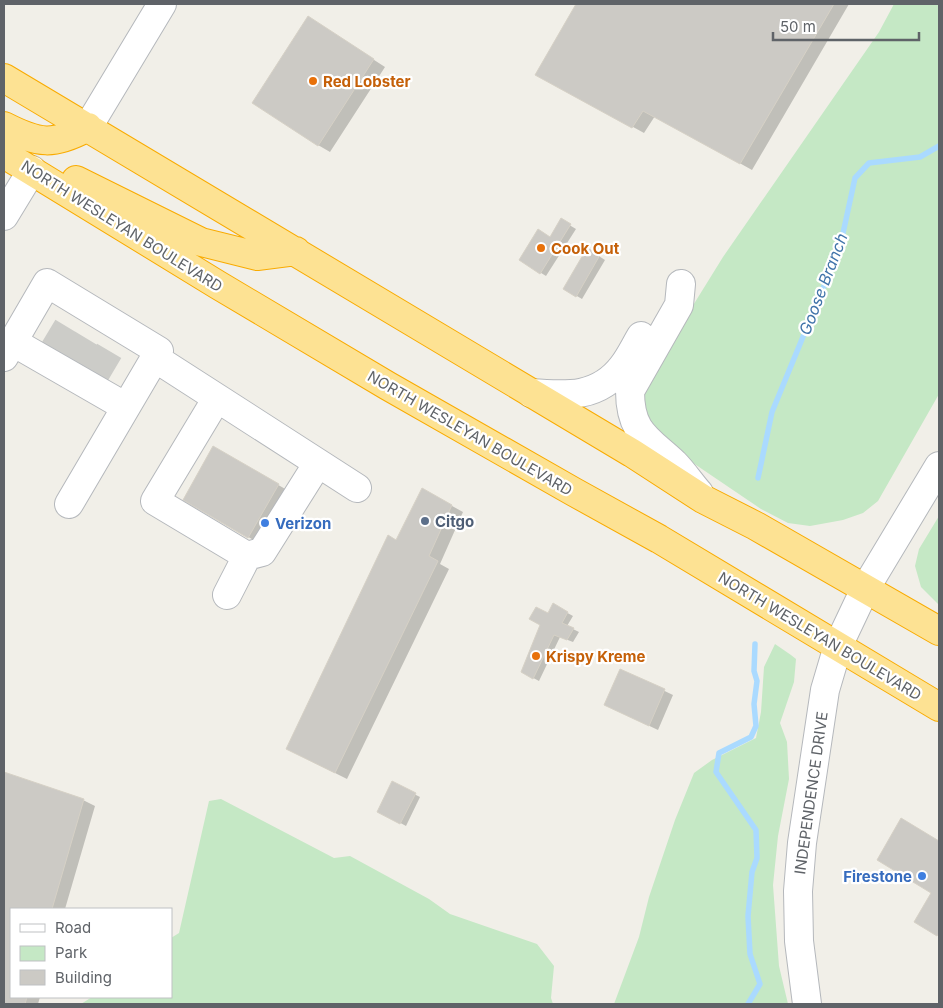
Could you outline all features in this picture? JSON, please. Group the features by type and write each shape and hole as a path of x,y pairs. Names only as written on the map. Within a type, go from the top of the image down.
{"highway":[{"path":"4,78 296,251 632,453 703,498 756,526 939,631"},
{"path":"4,126 21,135 37,140 56,140 88,127"},
{"name":"NORTH WESLEYAN BOULEVARD","path":"4,154 226,290 414,401 659,539 939,708"},
{"path":"32,170 49,170 71,177 201,242 257,256 296,251"}],"street":[{"path":"88,127 162,4"},
{"path":"4,216 32,170"},
{"path":"69,504 159,351 98,322 48,283 8,349 71,368 126,407"},
{"path":"531,393 562,396 584,392 605,385 623,366 663,298 680,284 679,305 630,391 630,407 636,426 647,440 676,465 703,498"},
{"path":"155,358 216,398 314,469 357,488"},
{"path":"165,508 216,398"},
{"name":"INDEPENDENCE DRIVE","path":"807,1004 799,941 798,890 802,843 825,690 838,646 865,588 939,466"},
{"path":"165,508 190,512 247,545 256,541 291,483 314,469"},
{"path":"165,508 247,556 262,552 314,469"},
{"path":"226,596 247,556"}],"green space":[{"path":"894,4 939,4 939,394 878,501 863,513 843,520 810,526 788,523 761,509 668,446 642,412 644,378 723,257 879,32"},
{"path":"939,516 939,605 921,587 915,566 919,549"},
{"path":"775,644 796,659 794,682 780,723 787,742 789,779 778,836 773,885 779,966 788,1004 614,1004 639,937 649,897 675,820 694,773 712,760 756,738 761,712 764,667"},
{"path":"221,799 334,858 350,856 429,899 450,914 537,944 554,966 551,998 553,1004 81,1004 90,998 172,998 172,937 179,933 209,801"}],"building":[{"path":"576,4 834,4 740,164 643,111 632,128 535,75"},
{"name":"Red Lobster","path":"308,16 374,59 318,146 252,103"},
{"name":"Cook Out","path":"561,218 571,224 540,274 519,260 538,229 550,237"},
{"path":"587,248 600,255 576,297 563,289"},
{"path":"213,446 279,484 248,538 183,500"},
{"path":"422,488 452,505 429,556 438,561 335,773 286,749 388,535 396,540"},
{"name":"Krispy Kreme","path":"553,603 568,612 562,623 574,628 567,640 554,635 533,679 521,672 540,625 529,619 536,607 548,613"},
{"path":"620,669 665,689 649,726 604,705"},
{"path":"4,772 84,799 52,908 10,908 10,998 27,998 25,1004 4,1004"},
{"path":"392,781 416,793 400,824 377,812"},
{"name":"Firestone","path":"901,818 939,841 939,933 937,936 914,922 931,893 877,860"}],"waterway":[{"name":"Goose Branch","path":"758,478 772,412 840,247 855,178 869,163 920,157 939,146"},
{"name":"Goose Branch","path":"748,1004 760,984 750,954 748,916 752,872 757,858 756,830 716,772 719,753 751,737 756,726 754,704 757,681 754,671 755,644"}],"tunnel":[{"path":"53,351 74,316"},
{"path":"73,363 94,328"},
{"path":"95,375 115,341"}],"place":[{"name":"Red Lobster","path":"313,81"},
{"name":"Cook Out","path":"541,248"},
{"name":"Citgo","path":"425,521"},
{"name":"Verizon","path":"265,523"},
{"name":"Krispy Kreme","path":"536,656"},
{"name":"Firestone","path":"922,876"}]}
